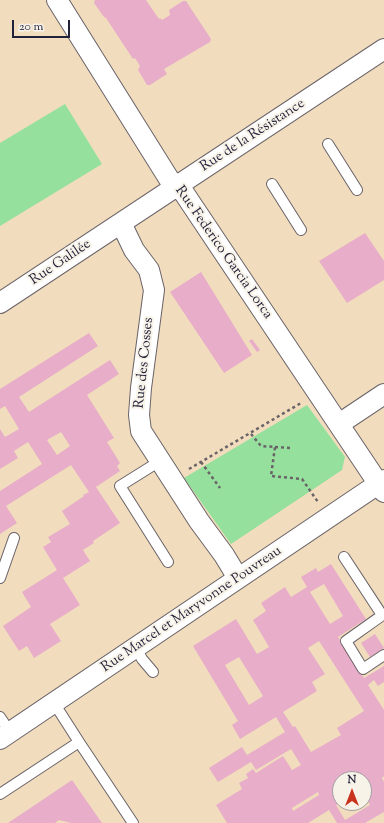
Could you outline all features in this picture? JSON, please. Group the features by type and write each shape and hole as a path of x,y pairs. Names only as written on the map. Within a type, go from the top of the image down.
{"street":[{"name":"Rue Federico Garcia Lorca","path":"57,0 169,179 184,193 339,424 382,485"},
{"name":"Rue de la Résistance","path":"121,223 382,57"},
{"name":"Rue Galilée","path":"0,303 121,223"},
{"name":"Rue des Cosses","path":"121,223 134,250 149,270 154,290 140,388 139,415 141,431 173,479 198,521 224,555 238,578"},
{"path":"339,424 384,394"},
{"name":"Rue Marcel et Maryvonne Pouvreau","path":"3,729 54,703 328,518 382,485"}],"lane":[{"path":"328,144 357,190"},
{"path":"272,184 301,230"},
{"path":"160,461 120,486 168,562"},
{"path":"0,578 14,538"},
{"path":"344,557 383,615 346,641 363,669 384,655"},
{"path":"136,648 152,672"},
{"path":"54,703 133,823"},
{"path":"0,794 79,742"}],"path":[{"path":"173,479 318,392"},
{"path":"250,434 261,446 291,448"},
{"path":"275,447 271,476 302,479 328,518"},
{"path":"201,462 220,488"}],"green space":[{"path":"65,104 102,164 0,226 0,143"},
{"path":"307,405 345,457 342,470 231,544 184,478"}],"building":[{"path":"95,0 146,0 159,19 160,18 162,20 170,15 169,10 183,1 186,1 211,39 210,42 164,69 167,74 150,85 147,85 138,70 140,66 135,58 133,59 106,18 94,3"},
{"path":"365,233 384,261 384,280 347,303 319,261"},
{"path":"201,272 252,355 224,373 170,292"},
{"path":"89,333 98,346 19,397 29,412 110,360 119,374 87,395 114,438 107,442 120,463 117,466 120,471 96,487 120,523 93,541 94,543 83,550 90,561 63,578 80,605 50,624 61,641 34,658 27,646 19,651 3,626 31,607 22,592 57,570 43,547 51,542 48,537 70,524 62,511 89,492 71,465 6,506 17,523 0,534 0,491 42,464 28,442 14,451 18,458 0,469 0,429 5,437 19,429 5,406 0,409 0,389","holes":["61,432 70,446 57,455 47,440"]},
{"path":"252,339 260,350 257,352 249,341"},
{"path":"331,564 366,619 338,637 364,678 384,666 384,682 378,686 374,680 368,685 384,710 384,776 382,778 384,782 384,812 365,823 337,823 329,810 308,823 227,823 216,805 242,789 239,783 248,778 246,774 253,769 256,773 283,756 292,770 301,765 291,749 256,770 251,762 218,782 209,768 242,747 247,755 285,732 276,717 240,739 232,725 238,721 193,646 236,619 257,654 269,647 253,620 266,611 261,603 285,587 291,597 307,587 301,577 316,568 318,572","holes":["324,584 343,616 330,624 310,592","319,641 364,711 337,728 341,735 311,752 295,726 293,727 283,712 317,691 312,682 325,674 308,648","239,657 263,696 249,705 225,665","318,792 319,795 293,811 292,808"]},
{"path":"375,634 384,648 370,657 361,643"},
{"path":"72,780 102,823 71,823 59,820 55,823 8,823"}]}
